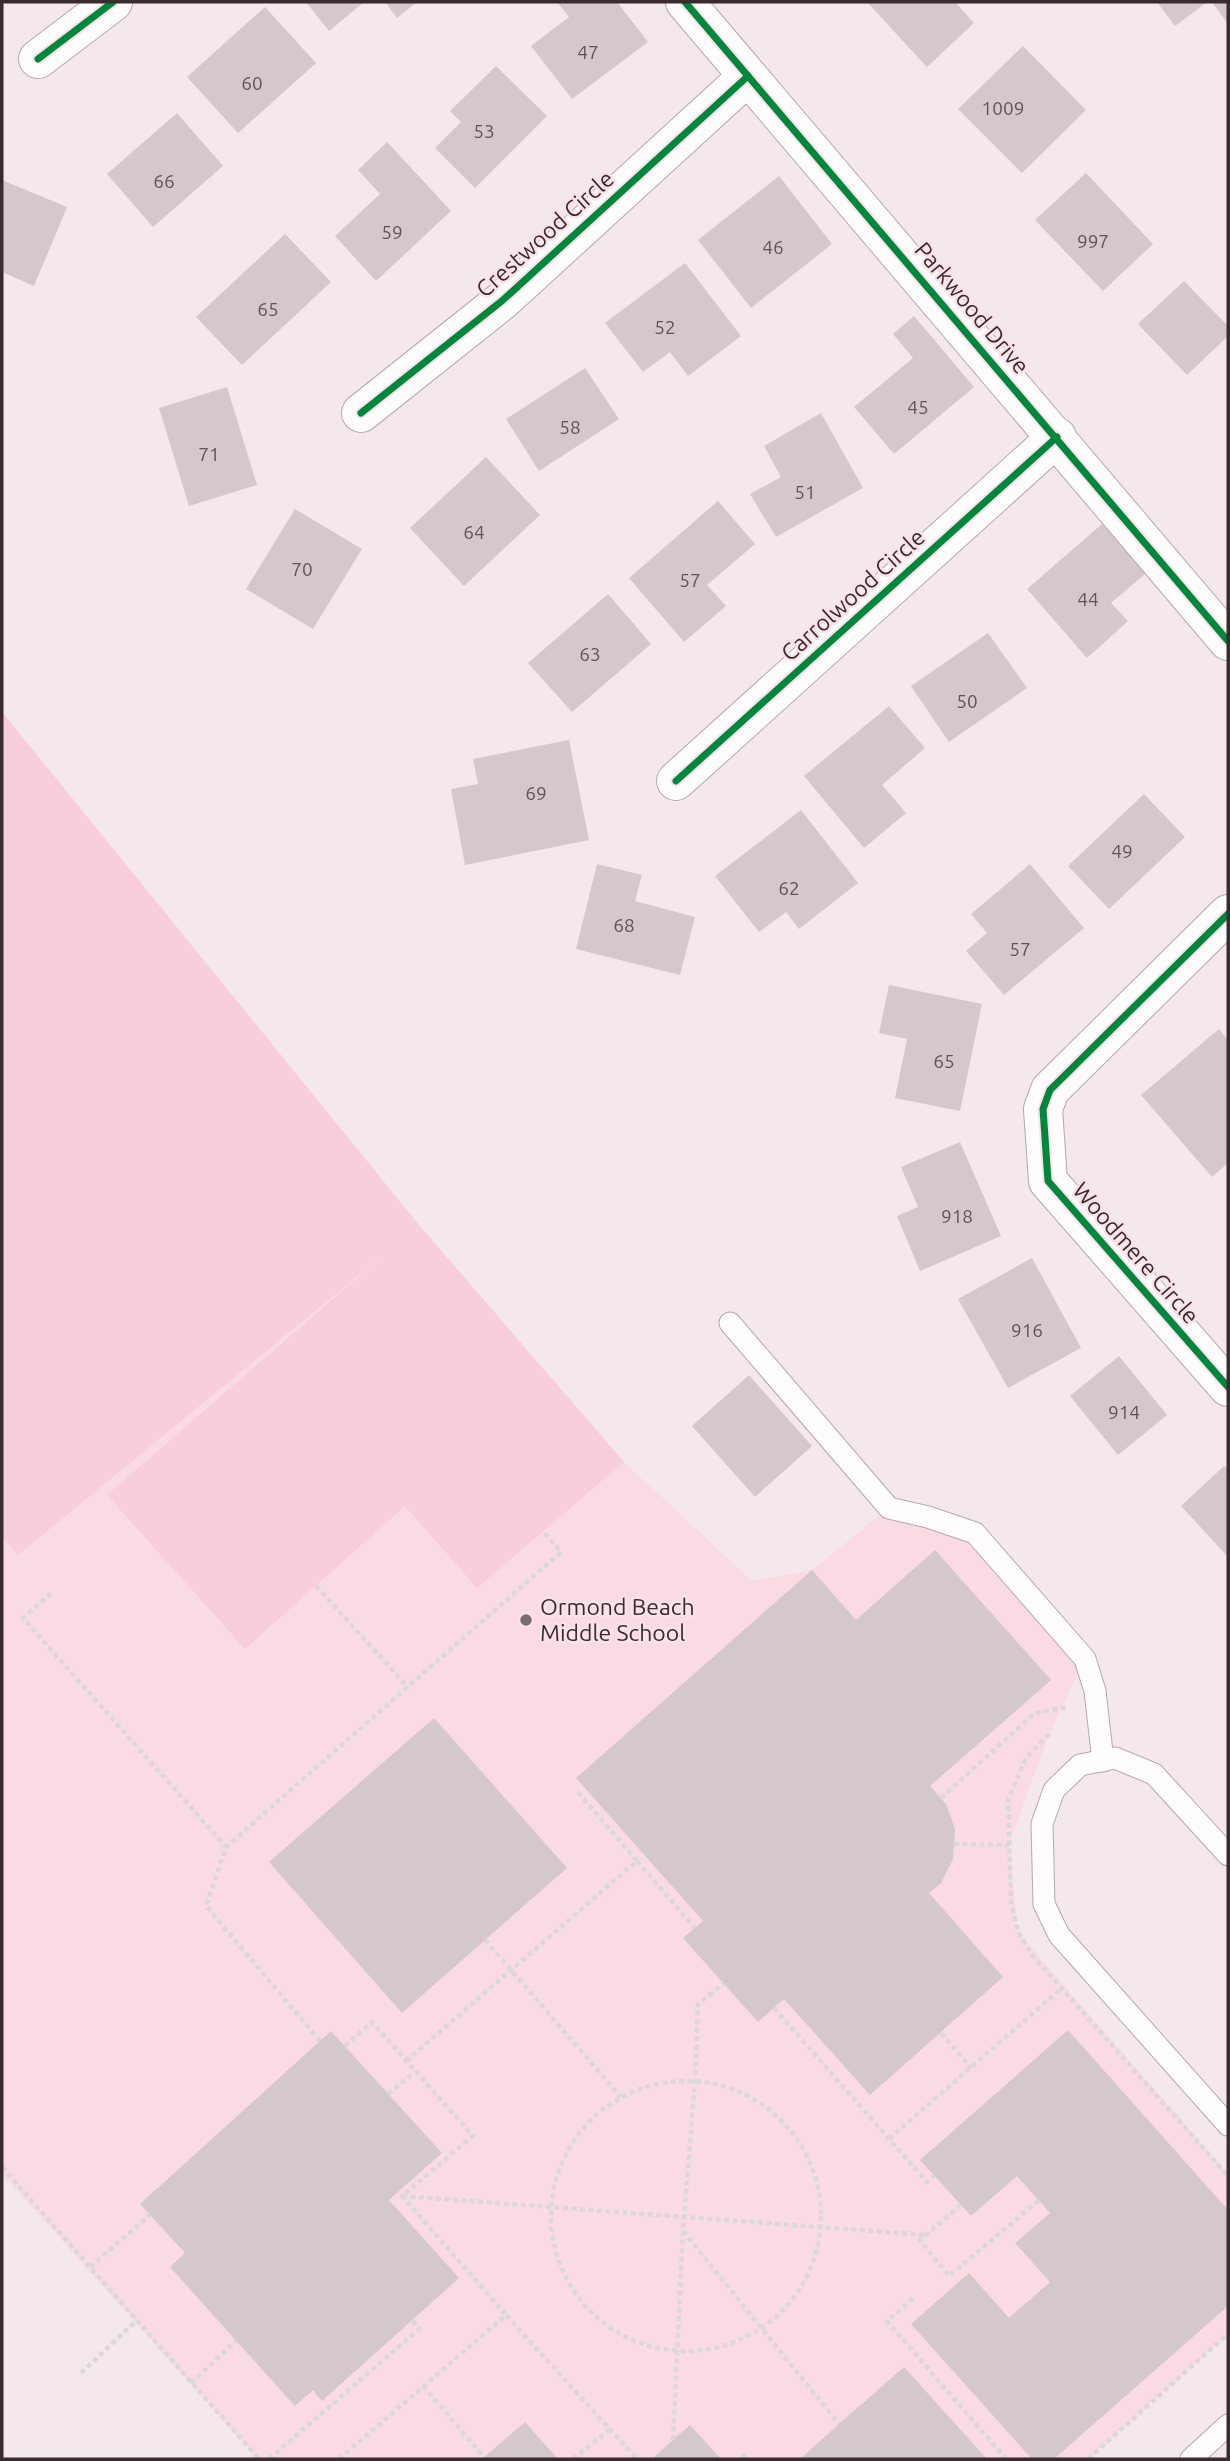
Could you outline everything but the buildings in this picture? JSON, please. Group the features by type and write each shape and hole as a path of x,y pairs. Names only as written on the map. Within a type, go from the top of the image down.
{"street":[{"path":"38,59 113,2"},
{"name":"Parkwood Drive","path":"685,2 1228,640"},
{"name":"Crestwood Circle","path":"361,413 503,300 748,76"},
{"name":"Carrolwood Circle","path":"676,781 1057,437"},
{"name":"Woodmere Circle","path":"1228,914 1050,1090 1043,1109 1048,1181 1228,1387"}],"lane":[{"path":"730,1323 888,1508 928,1517 975,1533 1085,1659 1095,1691 1103,1760"},
{"path":"1228,1855 1154,1774 1115,1758 1080,1765 1054,1790 1042,1824 1044,1904 1059,1935 1228,2125"},
{"path":"1191,2459 1228,2426"}],"path":[{"path":"320,2041 206,1906 226,1847 561,1552 544,1531"},
{"path":"316,1586 408,1687"},
{"path":"51,1593 23,1618 226,1847"},
{"path":"941,1798 1035,1713 1076,1705"},
{"path":"576,1790 695,1928"},
{"path":"954,1844 1009,1844"},
{"path":"406,2061 638,1861"},
{"path":"485,1940 621,2097"},
{"path":"673,2440 683,2216 695,2081 698,2004 724,1983"},
{"path":"889,2139 1062,1989"},
{"path":"774,2008 927,2182 934,2175"},
{"path":"345,2046 372,2022 473,2136 402,2196"},
{"path":"941,2033 971,2068"},
{"path":"388,2094 416,2071"},
{"path":"704,2081 744,2093 780,2117 806,2150 820,2190 822,2232 810,2273 786,2309 748,2337 703,2351 656,2348 613,2331 578,2300 556,2258 550,2212 559,2166 584,2126 621,2097 661,2082 704,2081"},
{"path":"2,2167 259,2459"},
{"path":"402,2196 926,2235"},
{"path":"402,2196 638,2459"},
{"path":"961,2205 920,2240 949,2276 1039,2200"},
{"path":"90,2267 150,2215"},
{"path":"683,2230 839,2424"},
{"path":"913,2298 887,2321 1006,2459"},
{"path":"338,2459 506,2315"},
{"path":"81,2373 137,2320"},
{"path":"269,2459 418,2329 412,2320"},
{"path":"1088,2459 1228,2334"},
{"path":"191,2383 236,2341"},
{"path":"423,2386 484,2457"},
{"path":"573,2459 610,2428"},
{"path":"742,2454 747,2459"}],"shaded area":[{"name":"Ormond Beach Middle School","path":"2,712 419,1225 624,1462 752,1581 812,1570 889,1508 975,1533 1085,1659 1049,1734 1009,1844 1018,1932 1228,2174 1228,2334 1088,2459 258,2459 2,2174"},
{"path":"2,712 419,1225 624,1462 477,1588 405,1506 245,1649 107,1495 387,1252 18,1555 2,1537"}],"cycle path":[{"path":"38,59 113,2"},
{"path":"685,2 1228,641"},
{"path":"361,413 503,300 748,76"},
{"path":"676,781 1057,437"},
{"path":"1228,914 1050,1090 1043,1109 1048,1181 1228,1387"}],"place":[{"name":"Ormond Beach Middle School","path":"526,1620"}]}
